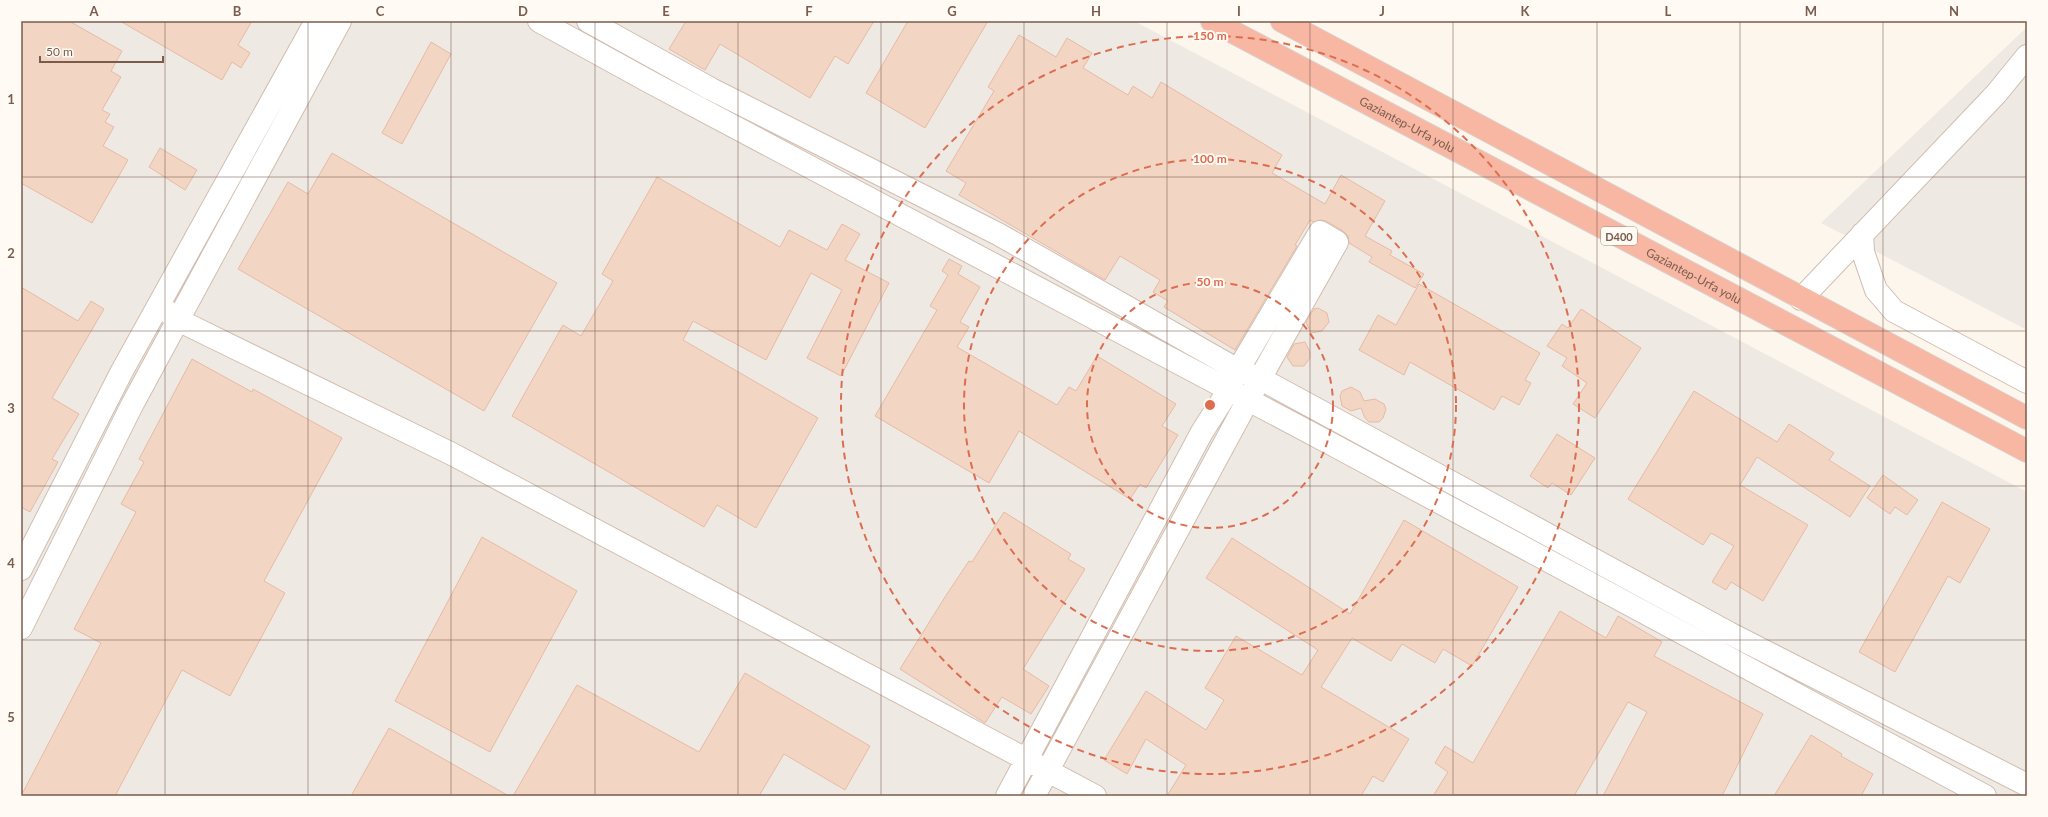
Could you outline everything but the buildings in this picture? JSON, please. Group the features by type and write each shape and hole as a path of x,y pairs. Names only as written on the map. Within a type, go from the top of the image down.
{"highway":[{"name":"Gaziantep-Urfa yolu","path":"1212,21 2027,451"},
{"name":"D400","path":"1282,21 1801,299 2027,418"}],"street":[{"path":"21,569 122,371 316,21"},
{"path":"21,628 132,405 340,21"},
{"path":"539,21 657,86 1985,796"},
{"path":"588,21 711,88 998,234 1238,370 1261,379 1729,633 2027,785"},
{"path":"1801,299 1996,94 2027,56"},
{"path":"1006,796 1202,432 1238,396 1261,379 1337,242 1320,232 1238,370 1238,396 1034,796"},
{"path":"1862,234 1863,252 1876,290 1894,311 2027,382"},
{"path":"159,305 178,320 452,454 1095,796"}],"shaded area":[{"path":"21,21 1134,21 2027,492 2027,796 21,796"},
{"path":"2027,27 2027,330 1821,223"}]}
